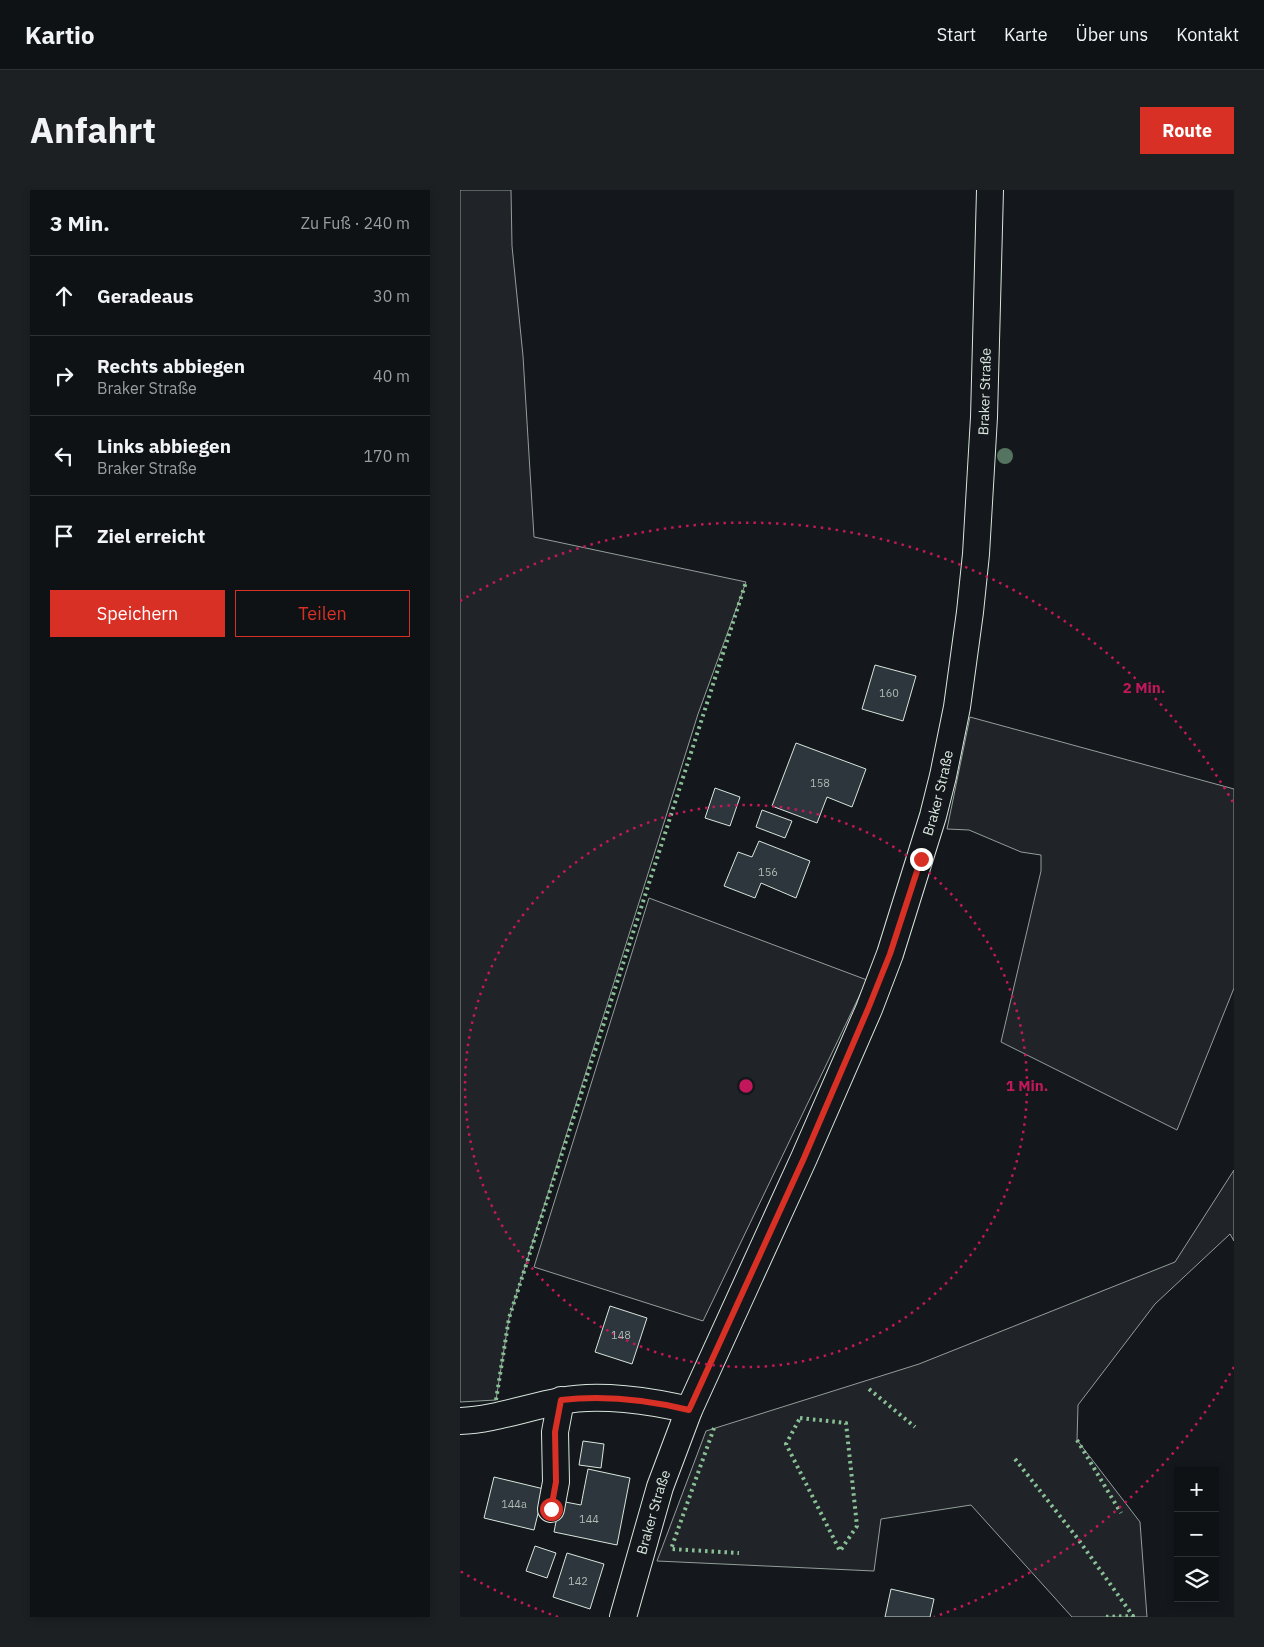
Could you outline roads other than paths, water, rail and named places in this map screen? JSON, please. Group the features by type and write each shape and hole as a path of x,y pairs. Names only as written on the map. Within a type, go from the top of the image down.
{"street":[{"name":"Braker Straße","path":"623,1617 660,1487 689,1410 804,1158 890,954 921,859 944,776 957,708 976,554 984,417 990,190"},
{"path":"460,1421 478,1421 561,1400 585,1397 660,1403 689,1410"},
{"path":"551,1509 556,1482 555,1432 561,1400"}]}
